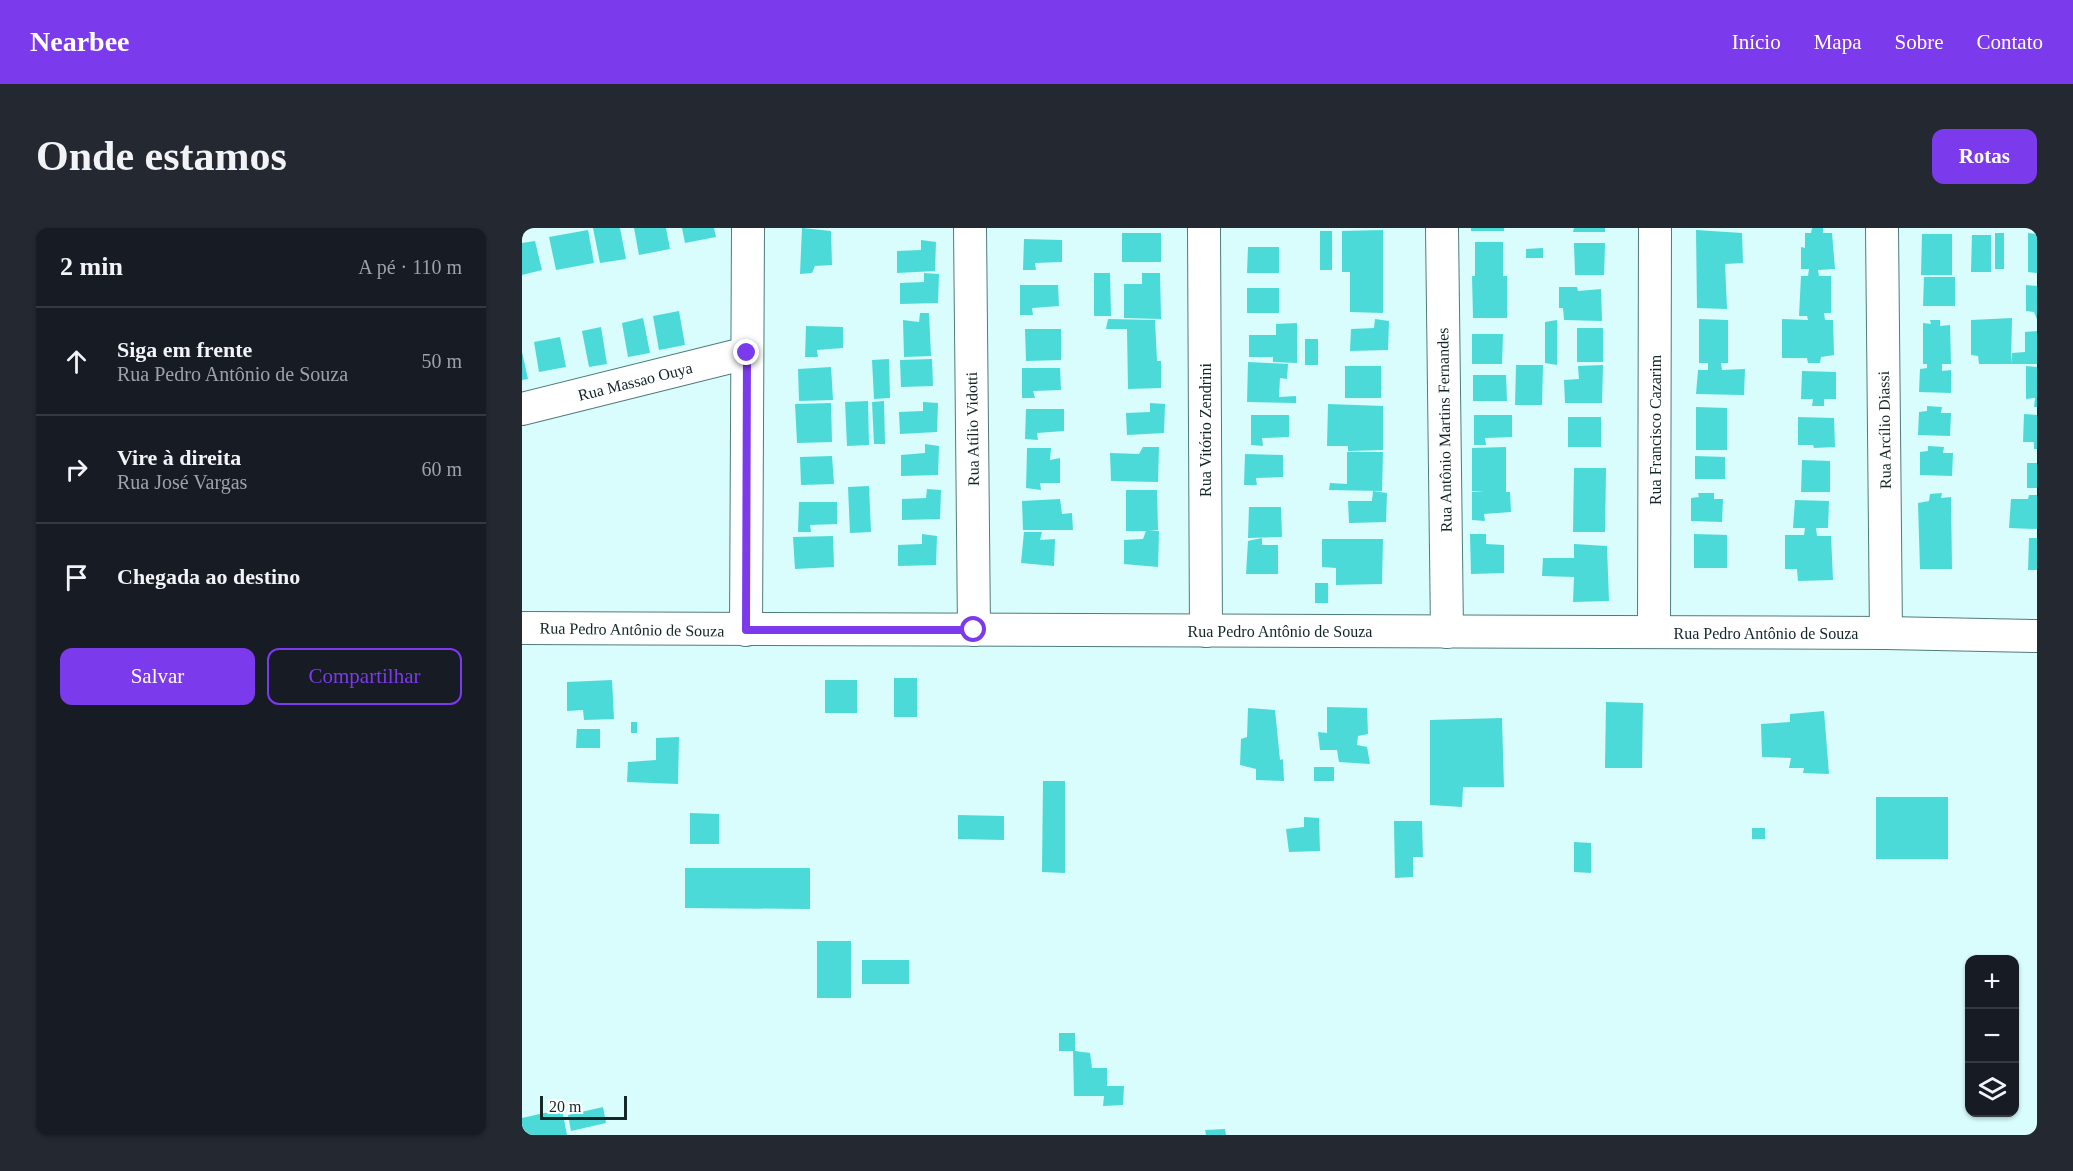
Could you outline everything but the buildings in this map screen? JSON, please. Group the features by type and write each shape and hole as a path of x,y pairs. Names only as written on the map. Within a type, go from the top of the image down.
{"street":[{"path":"746,630 748,228"},
{"name":"Rua Atílio Vidotti","path":"970,228 974,630"},
{"name":"Rua Vitório Zendrini","path":"1204,228 1206,631"},
{"name":"Rua Antônio Martins Fernandes","path":"1442,228 1447,632"},
{"name":"Rua Francisco Cazarim","path":"1654,632 1655,228"},
{"name":"Rua Arcílio Diassi","path":"1882,228 1886,633"},
{"name":"Rua Massao Ouya","path":"522,409 747,353"},
{"name":"Rua Pedro Antônio de Souza","path":"522,628 1886,633 2037,636"}],"route":[{"path":"747,353 746,630 974,630"}]}
